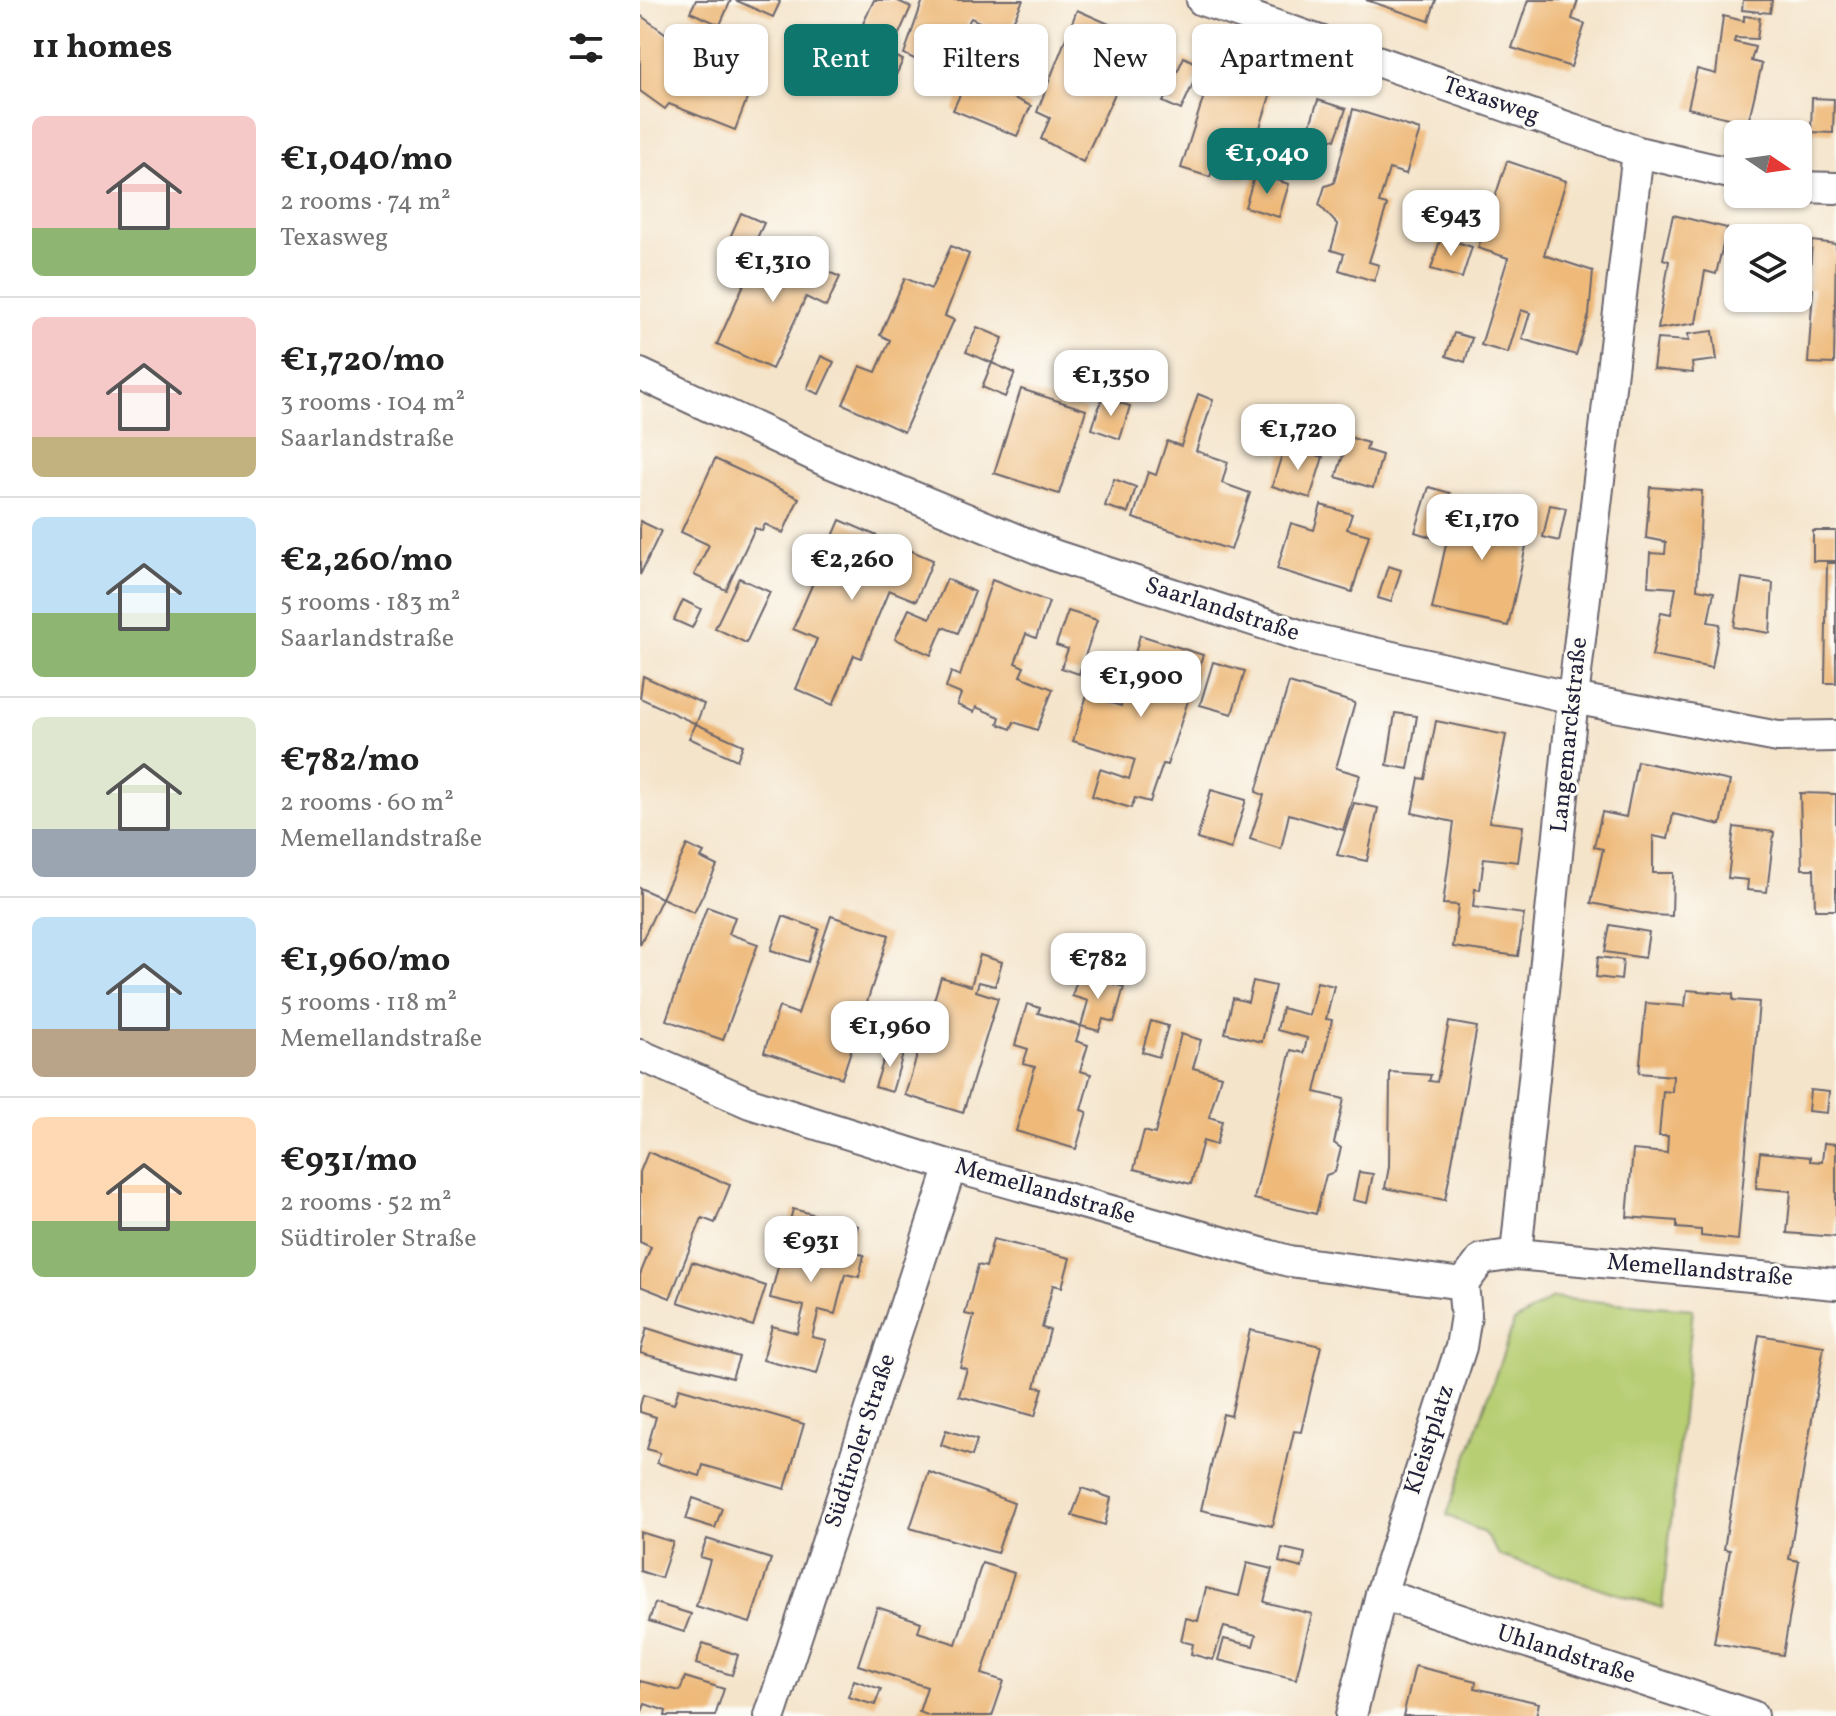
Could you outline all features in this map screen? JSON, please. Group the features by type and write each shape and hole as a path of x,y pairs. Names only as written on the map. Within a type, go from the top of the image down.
{"street":[{"name":"Texasweg","path":"1202,0 1638,152 1724,172"},
{"name":"Langemarckstraße","path":"1516,1254 1573,698 1638,152"},
{"path":"1812,187 1836,188"},
{"name":"Saarlandstraße","path":"640,374 824,460 1056,556 1308,638 1573,698 1778,737 1836,736"},
{"name":"Memellandstraße","path":"640,1055 750,1103 951,1166 1289,1261 1463,1284"},
{"name":"Südtiroler Straße","path":"770,1716 951,1166"},
{"path":"1463,1284 1482,1259 1516,1254"},
{"name":"Memellandstraße","path":"1516,1254 1836,1284"},
{"name":"Kleistplatz","path":"1351,1716 1381,1594 1461,1347 1466,1315 1463,1284"},
{"name":"Uhlandstraße","path":"1381,1594 1752,1716"}],"green space":[{"path":"1552,1298 1693,1309 1662,1608 1500,1556 1484,1533 1447,1515 1514,1322"}],"building":[{"path":"696,0 731,0 720,24 690,12"},
{"path":"735,0 777,0 780,2 773,17"},
{"path":"874,0 896,0 911,7 898,36 898,24 863,24"},
{"path":"923,0 1023,0 1012,24 984,24 971,18 968,24 915,24"},
{"path":"1366,0 1436,0 1429,21"},
{"path":"1528,0 1578,0 1572,19 1585,24 1571,67 1512,48"},
{"path":"1743,0 1772,0 1770,13 1742,10"},
{"path":"1077,10 1109,24 1072,24"},
{"path":"640,15 664,32 664,96 748,96 735,130 669,104 665,109 640,91"},
{"path":"1723,16 1744,21 1744,16 1760,18 1757,39 1735,38 1734,42 1755,47 1751,61 1762,64 1749,120 1736,120 1688,108 1697,69 1716,74"},
{"path":"914,26 914,59 904,54"},
{"path":"1064,43 1064,96 1114,96 1083,162 1041,139 1050,118 1037,112 1043,96 1048,96 1048,84"},
{"path":"1184,57 1192,61 1192,86 1181,110 1163,102 1166,96 1176,96 1176,74"},
{"path":"959,96 1009,96 1031,106 1017,136 953,110"},
{"path":"1204,96 1270,96 1244,178 1213,168 1210,177 1181,168"},
{"path":"1812,98 1834,99 1833,133 1812,132"},
{"path":"1318,100 1346,109 1335,140 1308,131"},
{"path":"1353,109 1420,130 1406,174 1389,169 1379,203 1387,205 1369,262 1379,265 1374,281 1339,270 1344,254 1331,250 1338,225 1319,205 1325,186 1334,183"},
{"path":"1507,161 1566,181 1544,255 1593,271 1589,315 1576,355 1522,339 1530,313 1521,310 1508,353 1481,345 1508,258 1478,248"},
{"path":"1255,174 1289,184 1279,217 1245,207"},
{"path":"741,213 764,223 744,266 722,255"},
{"path":"1673,215 1724,227 1716,274 1705,271 1696,323 1658,329 1669,261 1663,259"},
{"path":"1441,237 1472,247 1462,278 1431,269"},
{"path":"1812,241 1836,244 1834,364 1808,363 1813,289"},
{"path":"763,242 840,277 826,307 806,297 772,369 717,344"},
{"path":"951,246 969,254 945,316 954,320 904,432 843,404 860,366 876,372 890,340 880,335 905,278 931,289"},
{"path":"977,327 1003,338 992,363 966,352"},
{"path":"1713,331 1717,360 1692,363 1693,373 1653,369 1657,339 1689,341 1688,334"},
{"path":"1454,333 1472,338 1465,362 1446,356"},
{"path":"821,356 834,362 819,394 807,389"},
{"path":"992,363 1015,373 1005,397 982,387"},
{"path":"1021,389 1086,410 1059,494 994,473"},
{"path":"1198,394 1213,400 1196,451 1228,462 1222,483 1250,493 1231,550 1133,518 1148,472 1156,475 1167,441 1181,446"},
{"path":"1102,398 1130,406 1120,439 1092,429"},
{"path":"1349,437 1368,443 1366,450 1382,455 1373,488 1336,477"},
{"path":"1285,445 1323,457 1310,498 1272,486"},
{"path":"715,459 799,498 783,533 765,524 762,531 755,528 726,590 694,575 709,545 681,532"},
{"path":"1114,479 1136,487 1128,513 1105,506"},
{"path":"1429,487 1450,493 1436,539 1415,532"},
{"path":"1650,487 1702,491 1697,589 1714,592 1708,622 1720,624 1712,668 1652,656 1661,612 1671,614 1676,588 1648,586 1650,553 1665,554 1666,542 1646,538"},
{"path":"1456,498 1533,515 1508,626 1432,609"},
{"path":"1321,505 1352,514 1347,529 1369,535 1352,592 1277,569 1291,523 1314,530"},
{"path":"1550,505 1566,508 1559,541 1543,537"},
{"path":"840,520 933,560 916,601 889,590 861,658 854,655 833,705 796,689 817,639 793,629"},
{"path":"640,521 661,531 640,575"},
{"path":"1813,531 1836,531 1836,561 1813,561"},
{"path":"1827,563 1836,563 1836,683 1825,683"},
{"path":"1388,566 1401,570 1391,602 1378,598"},
{"path":"739,578 770,592 746,643 715,628"},
{"path":"1742,578 1773,583 1770,633 1734,627"},
{"path":"947,579 975,592 958,633 943,627 931,655 895,639 909,609 930,618"},
{"path":"992,580 1049,602 1036,638 1026,634 1015,663 1024,667 1020,676 1053,689 1037,730 1014,722 1011,729 998,724 1000,717 976,707 974,712 957,705 961,694 946,688 951,672 960,676"},
{"path":"683,600 701,609 692,628 674,620"},
{"path":"1068,611 1097,620 1079,674 1061,668 1068,649 1056,645"},
{"path":"1140,635 1203,655 1167,765 1163,764 1150,802 1135,798 1131,808 1092,796 1100,769 1129,779 1135,760 1073,741 1087,695 1121,706"},
{"path":"1213,662 1245,671 1232,714 1200,705"},
{"path":"643,676 704,704 696,724 640,698"},
{"path":"1289,683 1355,703 1336,768 1360,775 1343,830 1289,814 1281,849 1250,839 1264,795 1256,792"},
{"path":"1395,713 1417,716 1408,769 1387,765"},
{"path":"1436,721 1506,735 1489,822 1523,826 1518,862 1484,858 1480,890 1475,889 1473,907 1524,914 1518,956 1453,947 1458,905 1443,904 1454,822 1412,813 1419,778 1425,779"},
{"path":"696,724 743,745 737,760 689,738"},
{"path":"1637,761 1730,781 1721,825 1673,814 1668,839 1653,836 1653,873 1673,873 1672,916 1591,903 1603,849 1594,847 1602,812 1626,817"},
{"path":"1211,790 1246,800 1231,849 1197,839"},
{"path":"1800,793 1836,794 1836,910 1815,910 1814,869 1802,869"},
{"path":"1354,803 1378,808 1367,861 1337,855"},
{"path":"1734,827 1774,832 1767,892 1747,890 1748,880 1728,878"},
{"path":"687,845 704,853 701,858 717,866 694,913 662,898"},
{"path":"640,888 662,898 640,945"},
{"path":"707,907 735,917 729,934 758,944 723,1040 666,1020"},
{"path":"783,916 819,929 808,962 771,950"},
{"path":"831,916 889,935 842,1078 764,1052 779,1007 798,1014"},
{"path":"1610,925 1649,932 1645,958 1605,952"},
{"path":"980,955 1002,962 995,986 979,982 976,991 998,998 963,1113 905,1095 941,977 971,986"},
{"path":"1598,957 1623,960 1621,980 1596,977"},
{"path":"1079,974 1124,987 1114,1022 1103,1019 1099,1031 1081,1026 1088,1001 1072,996"},
{"path":"1253,981 1275,986 1262,1042 1225,1033 1233,998 1248,1002"},
{"path":"1317,982 1334,986 1326,1019 1332,1020 1315,1092 1344,1099 1334,1143 1341,1148 1335,1172 1326,1175 1316,1214 1254,1199 1291,1050 1304,1053 1307,1038 1277,1030 1282,1008 1309,1015"},
{"path":"1687,990 1733,994 1733,1000 1759,1002 1738,1240 1701,1236 1701,1230 1677,1228 1677,1221 1627,1217 1633,1150 1667,1153 1668,1136 1659,1136 1663,1091 1672,1092 1673,1076 1639,1073 1646,1003 1685,1006"},
{"path":"1027,1004 1040,1008 1038,1013 1081,1026 1076,1041 1088,1045 1080,1071 1091,1074 1081,1110 1087,1112 1076,1149 1016,1131 1035,1067 1023,1064 1028,1049 1015,1045"},
{"path":"1151,1021 1168,1026 1159,1057 1142,1052"},
{"path":"1449,1022 1477,1027 1445,1200 1385,1188 1389,1167 1390,1072 1431,1075 1429,1081 1437,1082"},
{"path":"1181,1034 1201,1040 1193,1068 1221,1076 1209,1117 1222,1121 1216,1145 1203,1141 1191,1184 1134,1169 1144,1131 1155,1134"},
{"path":"888,1046 904,1051 892,1092 875,1087"},
{"path":"1810,1090 1829,1092 1827,1113 1808,1111"},
{"path":"1824,1143 1836,1144 1836,1237 1787,1233 1791,1191 1756,1188 1760,1152 1810,1157 1810,1161 1822,1162"},
{"path":"648,1152 730,1185 715,1223 702,1218 670,1298 640,1286 640,1275 651,1247 640,1242 640,1172"},
{"path":"1359,1172 1373,1174 1367,1203 1353,1200"},
{"path":"793,1209 858,1226 851,1252 864,1255 859,1277 845,1274 835,1314 819,1310 812,1337 826,1340 817,1374 763,1360 772,1326 797,1333 804,1306 770,1298"},
{"path":"993,1239 1070,1258 1062,1287 1053,1285 1042,1328 1050,1330 1035,1387 1043,1388 1035,1416 959,1396 967,1369 960,1367 974,1316 965,1314 978,1265 986,1267"},
{"path":"692,1262 766,1286 753,1326 678,1302"},
{"path":"647,1328 739,1357 732,1378 640,1353"},
{"path":"1250,1330 1321,1346 1301,1432 1294,1431 1272,1526 1201,1510 1223,1414 1231,1416"},
{"path":"1759,1335 1824,1346 1789,1559 1799,1561 1783,1655 1714,1643 1730,1550 1724,1549"},
{"path":"679,1388 804,1424 785,1489 703,1465 700,1476 657,1463 660,1453 647,1449 656,1417 640,1412 643,1395 674,1404"},
{"path":"946,1430 977,1440 972,1456 941,1445"},
{"path":"929,1472 1014,1503 997,1553 910,1528"},
{"path":"1082,1488 1111,1498 1105,1525 1072,1515"},
{"path":"693,1498 722,1508 715,1528 686,1519"},
{"path":"640,1532 673,1542 661,1578 640,1571"},
{"path":"707,1539 771,1559 750,1623 696,1606 710,1560 700,1557"},
{"path":"1282,1548 1305,1553 1302,1568 1279,1562"},
{"path":"982,1563 1014,1573 982,1674 1004,1681 992,1716 930,1716 919,1712 927,1687 858,1665 877,1607 921,1622 918,1632 956,1644"},
{"path":"1247,1563 1272,1569 1264,1602 1312,1614 1296,1679 1218,1660 1224,1639 1253,1646 1256,1635 1224,1627 1213,1660 1191,1654 1193,1644 1181,1641 1186,1618 1198,1621 1206,1588 1239,1596"},
{"path":"655,1603 691,1614 684,1632 649,1621"},
{"path":"703,1643 738,1655 732,1675 696,1664"},
{"path":"1415,1666 1476,1681 1475,1688 1539,1703 1536,1716 1403,1716"},
{"path":"685,1677 724,1689 715,1716 665,1716 666,1711 645,1704 640,1716 640,1681 680,1691"},
{"path":"854,1680 881,1689 875,1705 848,1697"}]}
